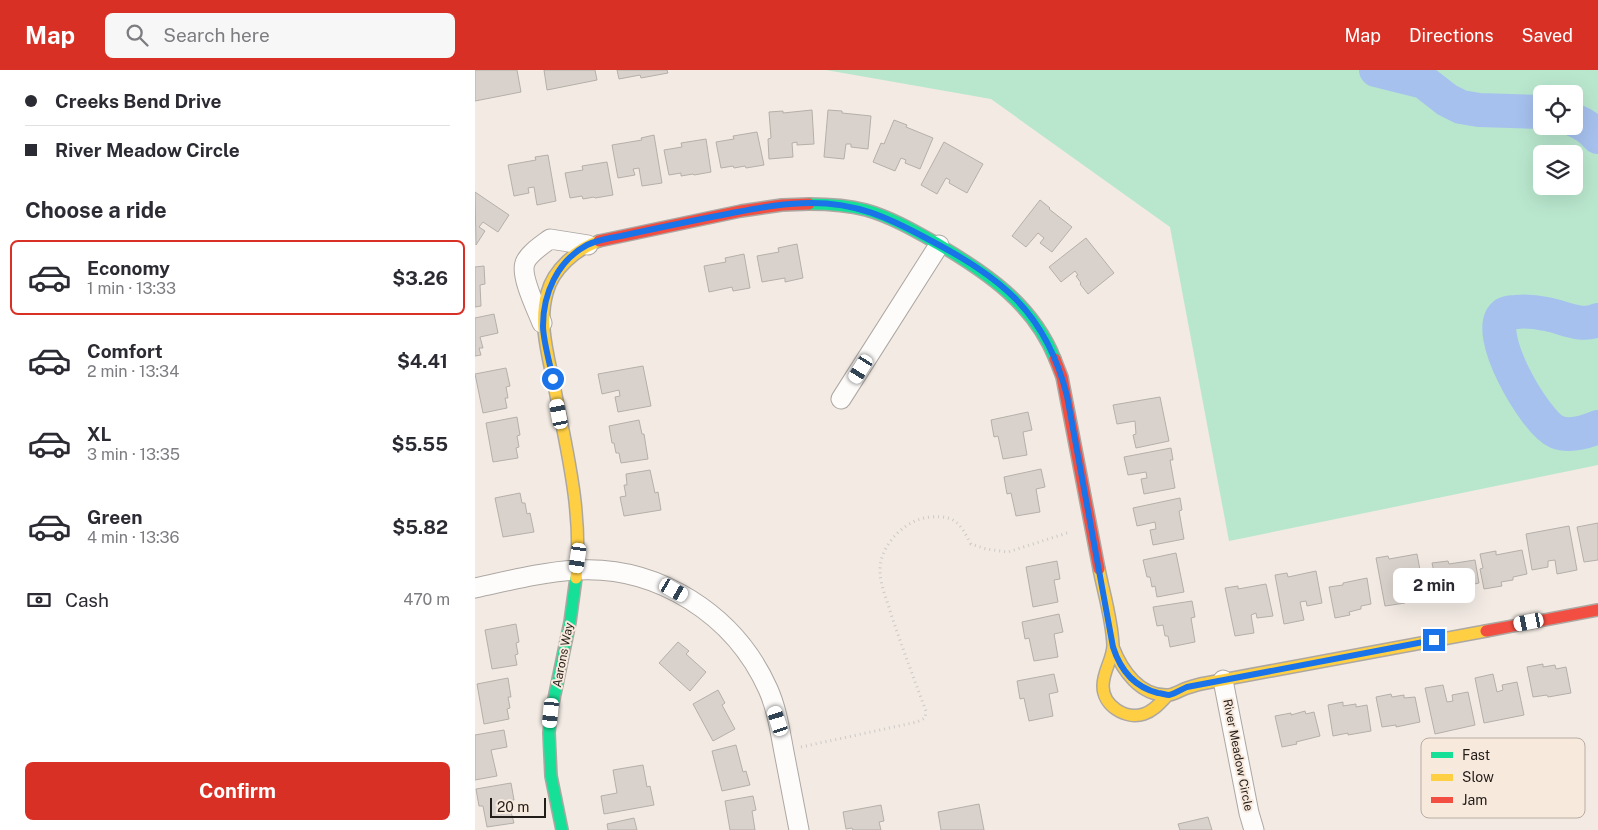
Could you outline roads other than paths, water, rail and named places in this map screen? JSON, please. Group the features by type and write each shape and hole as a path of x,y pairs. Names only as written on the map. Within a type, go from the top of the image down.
{"street":[{"path":"543,327 525,281 525,264 535,249 550,239 587,245 604,239 724,214 786,204 813,203 839,205 867,211 898,223 939,245 981,270 997,282 1026,310 1047,341 1063,384 1117,661 1125,673 1136,683 1149,691 1168,695"},
{"name":"Aarons Way","path":"562,830 551,776 549,733 551,713 569,622 578,558 573,485 543,327 547,292 553,280 565,263 576,252 587,245"},
{"path":"841,399 939,245"},
{"path":"475,588 552,573 597,570 623,573 649,580 674,590 697,604 718,620 737,640 753,661 768,690 778,721 799,830"},
{"path":"1113,647 1103,684 1105,694 1111,706 1129,716 1141,715 1151,710 1168,695 1187,687 1598,610"},
{"name":"River Meadow Circle","path":"1223,680 1254,830"}],"waterway":[{"path":"1376,70 1424,82 1447,100 1461,107 1479,110 1533,112"},
{"path":"1583,124 1598,137"},
{"path":"1598,320 1585,323 1542,313 1510,312 1505,314 1500,324 1500,338 1514,376 1536,412 1548,425 1557,432 1567,434 1583,432 1598,427"}]}
